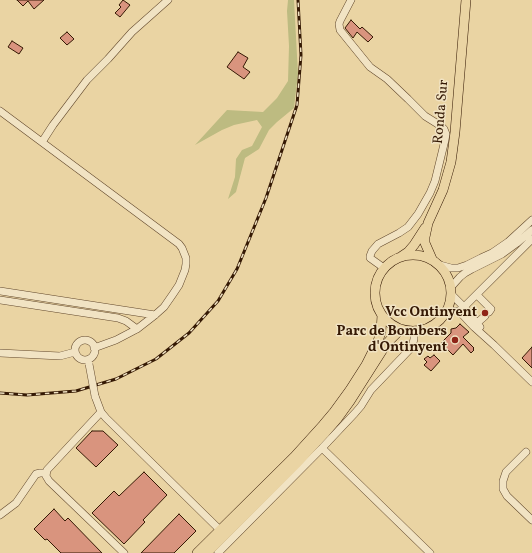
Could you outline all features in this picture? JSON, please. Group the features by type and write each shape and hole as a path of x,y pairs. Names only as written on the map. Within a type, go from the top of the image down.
{"main road":[{"name":"Ronda Sur","path":"402,256 414,245 428,223 439,200 447,177 453,148 466,0"},
{"name":"Ronda Sur","path":"428,223 425,243 432,259"},
{"path":"402,256 422,256 432,259 447,275 451,290 450,302 447,311 441,319 428,328 414,332 400,330 386,321 382,315 375,296 375,286 378,276 392,261 402,256"},
{"path":"197,553 294,457 334,412 350,390 378,341 381,332 382,315"},
{"path":"207,553 298,462 337,419 385,346 400,330"}],"street":[{"path":"42,142 87,80 132,32 168,0"},
{"path":"351,0 339,24 342,32 370,68 387,79 425,116 441,126 446,134 446,140 435,181 418,214 408,227 378,244 372,251 370,258 384,268"},
{"path":"0,111 179,244 186,258 185,270 179,284 168,302 155,315 137,329 116,340 94,348"},
{"path":"440,266 458,268 492,253 508,242 532,220"},
{"path":"532,230 502,254 465,273 460,277 451,290 474,327 532,382"},
{"path":"447,311 462,309 532,238"},
{"path":"0,291 155,315"},
{"path":"477,294 492,309 477,324"},
{"path":"0,300 118,318 126,321 137,329"},
{"path":"462,309 477,324 494,345"},
{"path":"218,553 355,413 371,390 412,347 414,343 414,332"},
{"path":"85,340 91,342 95,351 88,362 81,359 75,352 75,348 79,343 85,340"},
{"path":"0,353 60,356 75,352"},
{"path":"88,362 95,396 101,412 220,530"},
{"path":"101,412 47,470 46,476 49,481 124,553"},
{"path":"322,448 430,553"},
{"path":"526,452 506,472 503,481 503,489 507,496 532,520"},
{"path":"0,515 16,502 36,474 40,472 46,473"}],"shaded area":[{"path":"288,0 294,0 298,74 294,108 269,130 259,149 245,158 236,192 228,199 235,177 236,159 242,150 252,146 262,127 257,120 234,125 195,145 227,110 263,112 277,98 288,81"}],"building":[{"path":"17,0 44,0 34,9 28,1 23,6"},
{"path":"123,0 130,5 120,17 115,13 121,7 119,5"},
{"path":"351,20 360,29 362,27 373,37 368,42 357,32 353,38 345,28"},
{"path":"67,32 74,39 67,45 60,38"},
{"path":"12,41 23,48 19,54 8,47"},
{"path":"238,52 248,58 243,67 250,72 244,79 227,67"},
{"name":"Parc de Bombers d'Ontinyent","path":"460,324 469,332 463,337 474,348 474,350 471,353 463,344 453,355 441,343 451,333 451,329 456,328"},
{"path":"532,347 532,368 522,358"},
{"path":"434,355 440,361 431,371 424,365 427,362 424,359 428,356 430,358"},
{"path":"92,431 103,431 118,445 96,467 76,448"},
{"path":"144,472 167,495 143,520 145,522 124,544 92,513 114,491 119,496"},
{"path":"54,509 65,521 68,518 102,553 61,553 47,539 45,540 34,529"},
{"path":"179,514 196,531 174,553 141,553"}],"railway":[{"path":"0,393 27,395 76,391 116,379 156,359 189,333 218,301 237,269 266,198 297,105 301,55 298,0"}],"place":[{"name":"Vcc Ontinyent","path":"485,313"},
{"name":"Parc de Bombers d'Ontinyent","path":"455,340"}]}
